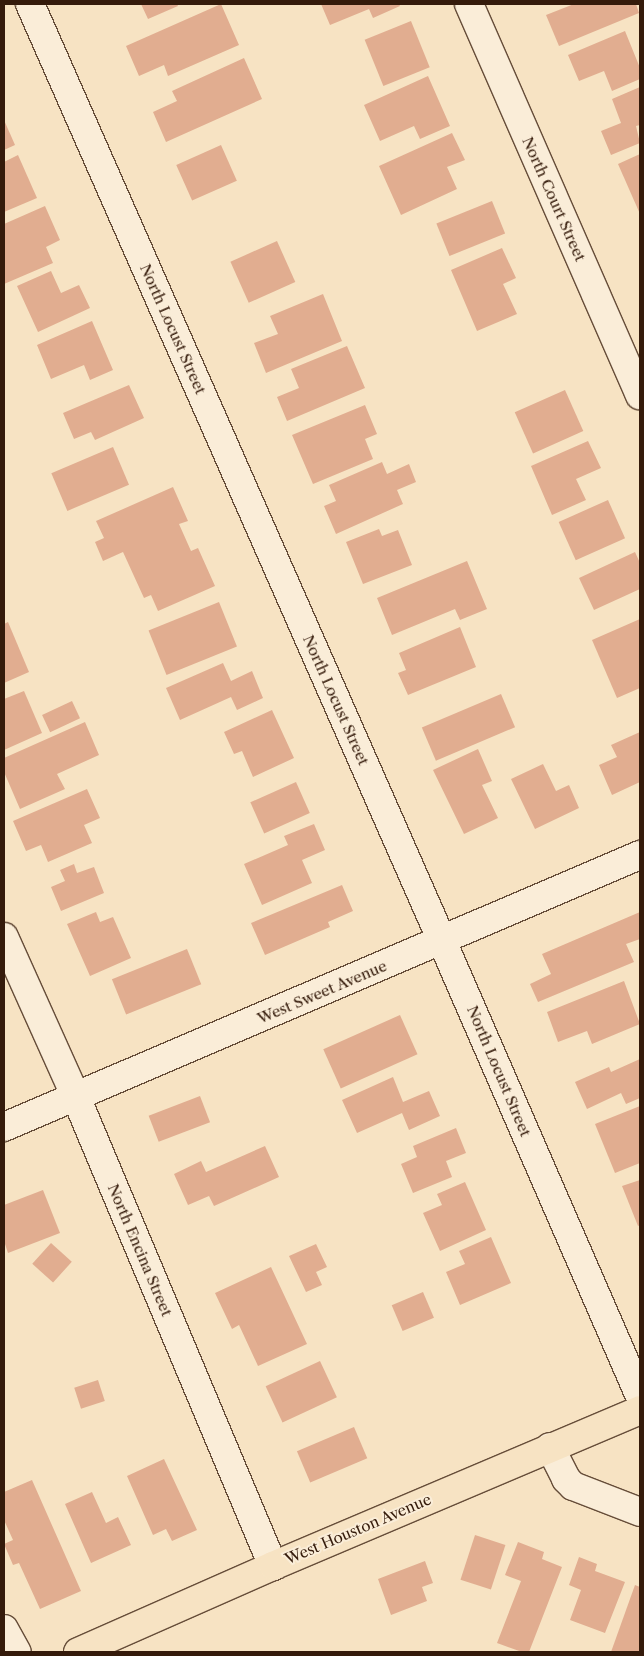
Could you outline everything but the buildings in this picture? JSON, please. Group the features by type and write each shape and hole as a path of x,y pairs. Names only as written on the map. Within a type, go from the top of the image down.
{"main road":[{"name":"West Houston Avenue","path":"78,1652 273,1566 640,1410"}],"street":[{"name":"North Locust Street","path":"30,4 442,941 640,1397"},
{"name":"North Court Street","path":"469,4 640,395"},
{"name":"West Sweet Avenue","path":"4,1128 640,855"},
{"name":"North Encina Street","path":"4,937 76,1096 273,1566"},
{"path":"550,1447 566,1479 573,1486 640,1512"},
{"path":"4,1629 16,1652"}]}
